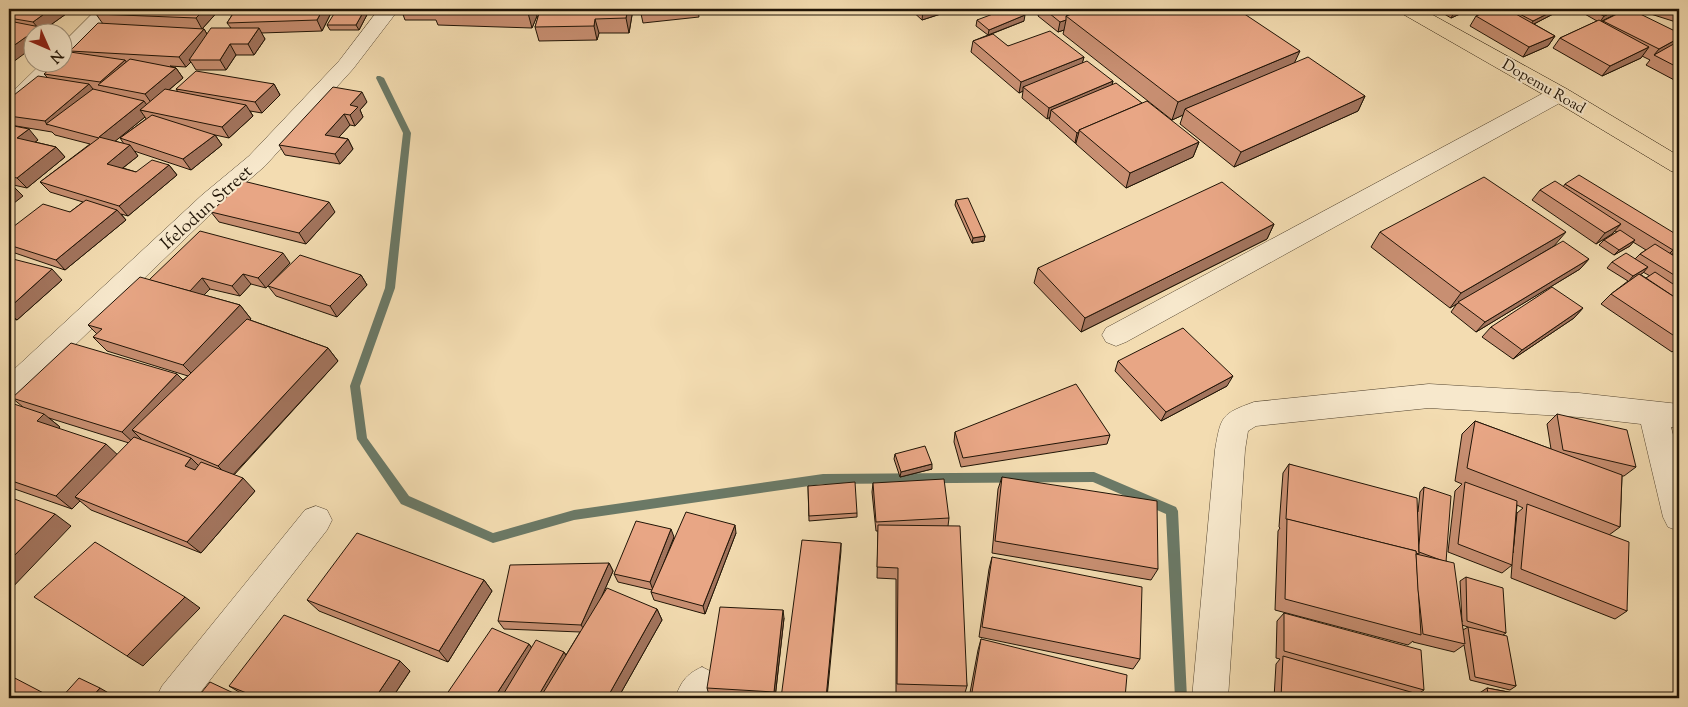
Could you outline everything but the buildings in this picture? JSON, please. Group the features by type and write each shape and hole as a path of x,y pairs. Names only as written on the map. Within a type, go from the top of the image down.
{"main road":[{"name":"Dopemu Road","path":"1408,9 1559,94 1679,166"}],"street":[{"path":"72,46 108,9"},
{"name":"Ifelodun Street","path":"9,391 210,201 257,161 346,64 389,9"},
{"path":"9,104 45,72"},
{"path":"1116,335 1559,94"},
{"path":"1210,698 1230,450 1234,425 1241,419 1254,414 1429,396 1580,405 1666,415 1679,517"},
{"path":"174,698 316,520"}],"waterway":[{"path":"380,78 407,133 390,288 355,386 362,439 405,500 493,538 574,515 823,479 1094,477 1172,511 1181,698"}]}
